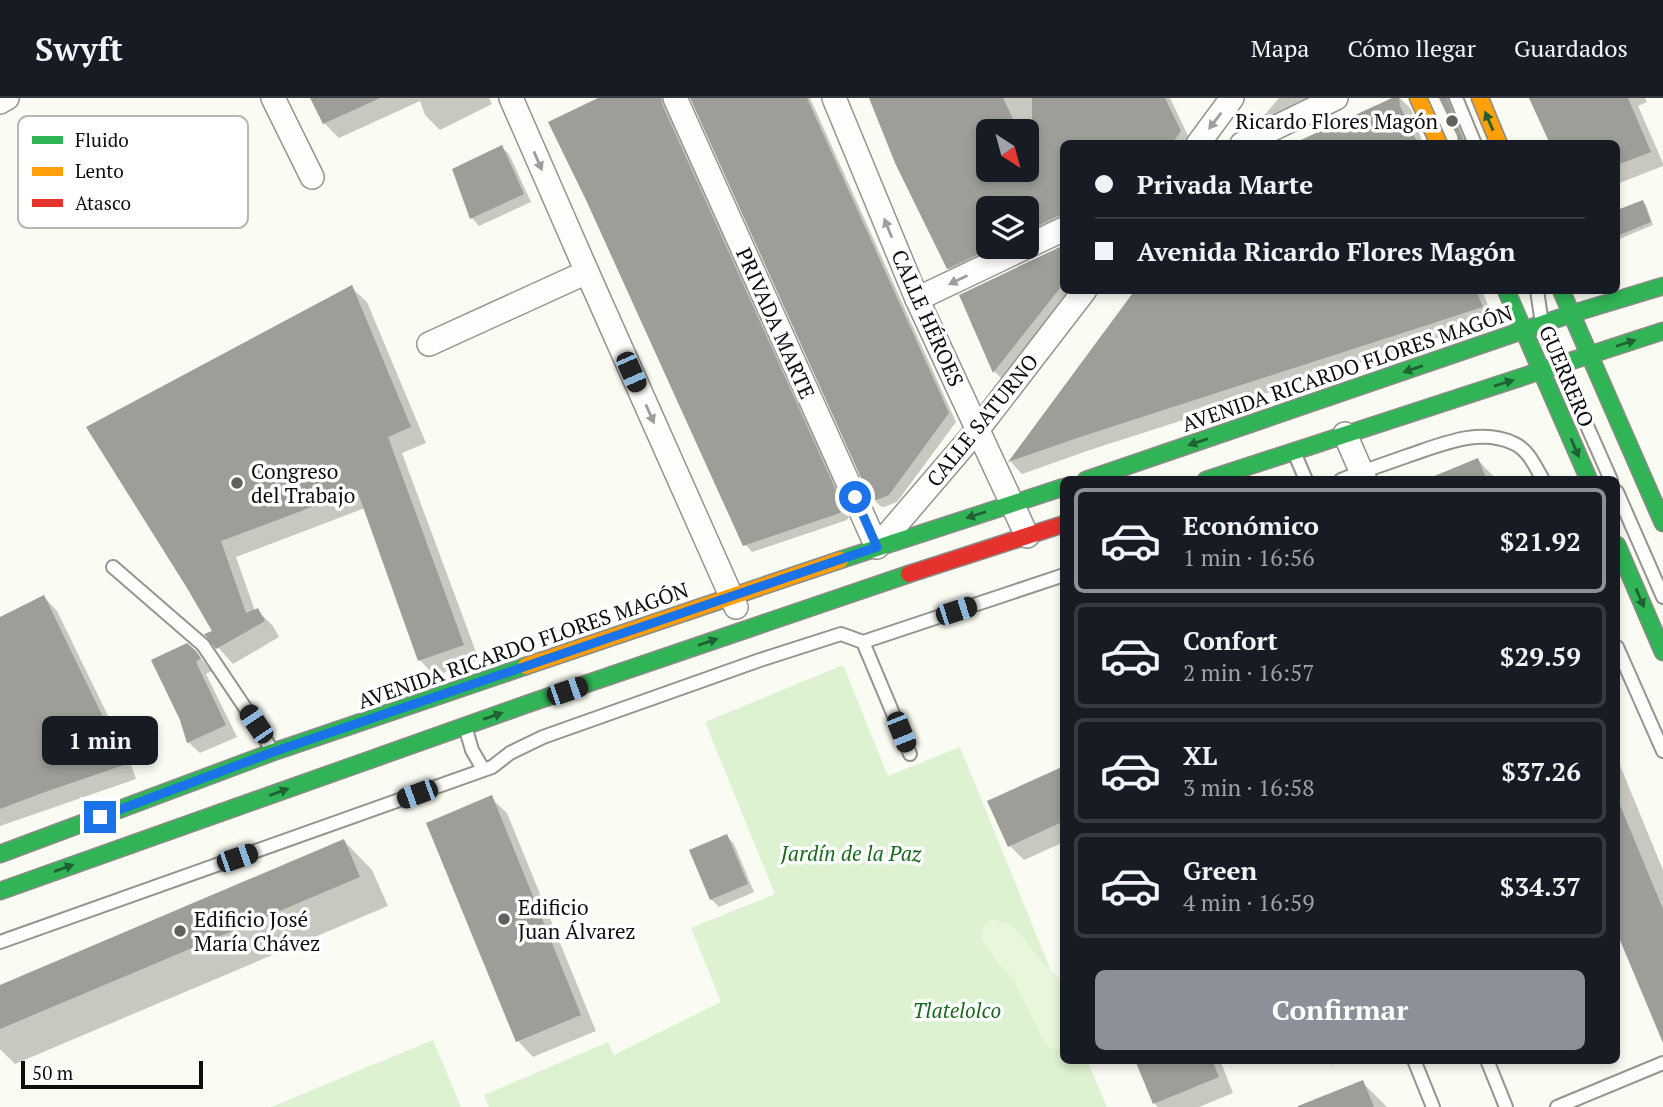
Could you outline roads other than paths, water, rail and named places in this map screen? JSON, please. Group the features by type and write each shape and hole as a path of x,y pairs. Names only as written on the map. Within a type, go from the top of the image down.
{"main road":[{"path":"1418,98 1437,140"},
{"path":"1480,98 1497,140"},
{"name":"AVENIDA RICARDO FLORES MAGÓN","path":"1098,476 1571,314 1663,286"},
{"name":"GUERRERO","path":"1508,294 1587,476"},
{"name":"GUERRERO","path":"1563,294 1663,523"},
{"path":"1219,476 1663,331"},
{"path":"1453,355 1464,361 1471,372 1470,385 1458,397"},
{"name":"AVENIDA RICARDO FLORES MAGÓN","path":"0,854 273,752 877,547 1060,488"},
{"path":"0,891 465,725 1060,525"},
{"path":"1620,552 1663,652"}],"street":[{"path":"0,102 7,98"},
{"path":"273,98 312,177"},
{"name":"PRIVADA MARTE","path":"675,98 877,547"},
{"name":"CALLE HÉROES","path":"834,98 917,299 1027,536"},
{"path":"1201,140 1231,98"},
{"path":"1250,140 1336,98"},
{"path":"520,101 587,272 747,629"},
{"path":"917,299 1060,231"},
{"path":"429,344 587,272"},
{"name":"CALLE SATURNO","path":"877,547 978,429 1082,294"},
{"path":"1345,433 1356,476"}],"lane":[{"path":"1429,98 1448,140"},
{"path":"1455,98 1473,140"},
{"path":"1516,294 1542,324"},
{"path":"1538,294 1542,324 1609,476"},
{"path":"1359,476 1445,443 1489,437 1514,443 1531,458 1541,476"},
{"path":"1294,452 1304,476"},
{"path":"1620,499 1663,597"},
{"path":"113,568 204,645 273,752"},
{"path":"0,942 395,803 492,767 510,753 543,737 760,660 841,634 863,642 1060,576"},
{"path":"863,642 910,754"},
{"path":"1620,655 1663,751"},
{"path":"465,725 472,750 483,769"},
{"path":"1557,1107 1663,1063"},
{"path":"1417,1064 1433,1107"},
{"path":"1489,1064 1506,1107"}],"place":[{"name":"Ricardo Flores Magón","path":"1452,121"},
{"name":"Congreso del Trabajo","path":"237,483"},
{"name":"Edificio Juan Álvarez","path":"504,919"},
{"name":"Edificio José María Chávez","path":"180,931"}],"park label":[{"name":"Jardín de la Paz","path":"851,853"},
{"name":"Tlatelolco","path":"957,1010"}]}
